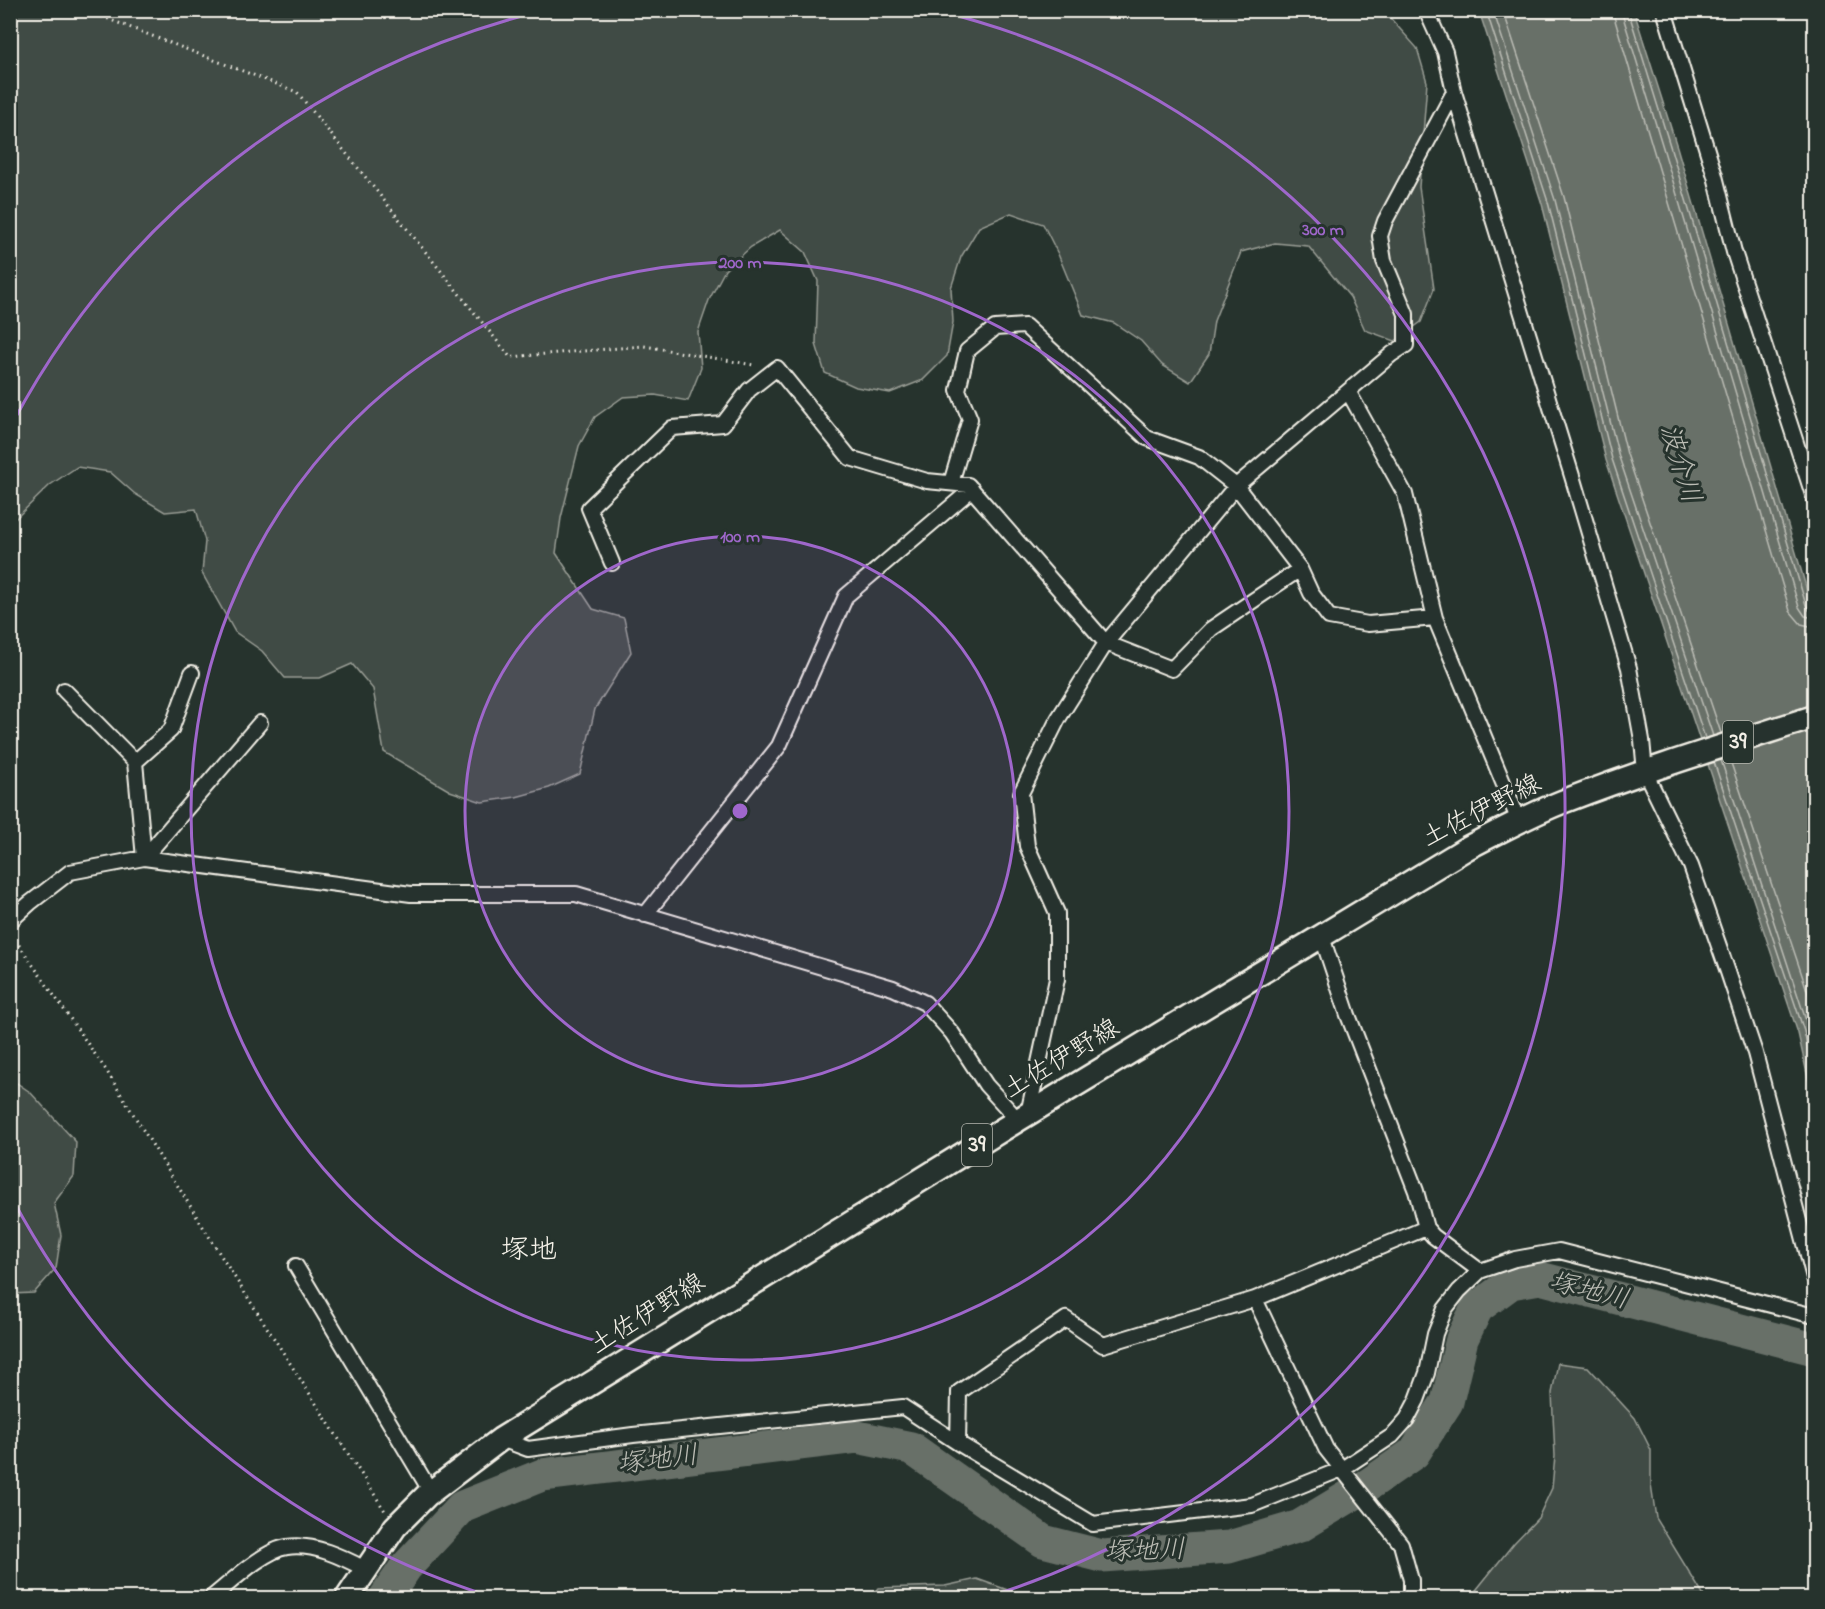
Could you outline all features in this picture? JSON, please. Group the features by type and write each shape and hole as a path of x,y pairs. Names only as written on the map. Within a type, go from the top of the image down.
{"main road":[{"name":"土佐伊野線","path":"355,1596 365,1569 395,1527 431,1492 501,1439 1023,1117 1467,848 1519,821 1561,803 1654,769 1815,717"}],"street":[{"path":"1426,10 1444,52 1454,92 1629,668 1642,740 1691,866 1755,1053 1815,1278"},
{"path":"1664,10 1714,176 1734,252 1815,498"},
{"path":"10,921 70,872 144,858 411,894 576,894 893,988 925,1003 952,1033 986,1085 1023,1117 1057,979 1057,913 1027,846 1022,793 1058,719 1106,643 1236,486 1392,354 1406,345 1406,315 1384,261 1380,236 1385,220 1454,92"},
{"path":"951,483 970,419 958,390 967,351 995,328 1025,326 1148,438 1199,457 1236,486 1300,569 1311,593 1329,617 1368,624 1435,618"},
{"path":"612,563 589,508 672,428 723,424 749,390 777,368 850,458 927,481 968,485 1106,643 1172,669 1211,629 1300,569"},
{"path":"1348,391 1405,494 1435,618 1519,821"},
{"path":"645,915 779,746 846,596 972,489"},
{"path":"135,762 171,730 192,673"},
{"path":"64,690 135,762 144,858"},
{"path":"144,858 260,723"},
{"path":"1322,937 1348,1015 1416,1191 1426,1228 1433,1236 1480,1271"},
{"path":"958,1443 959,1392 1066,1319 1103,1345 1255,1299 1426,1228"},
{"path":"501,1439 528,1449 633,1435 903,1407 958,1443 1093,1524 1252,1505 1342,1469 1392,1436 1407,1419 1427,1373 1436,1334 1445,1309 1459,1291 1480,1271 1515,1259 1559,1251 1815,1316"},
{"path":"296,1266 431,1492"},
{"path":"1255,1299 1326,1449 1401,1544 1411,1580 1411,1599"},
{"path":"211,1599 258,1561 285,1547 313,1547 365,1569"}],"path":[{"path":"85,10 297,92 510,357 644,346 777,368"},
{"path":"10,930 14,940 106,1070 223,1259 395,1527"}],"shaded area":[{"path":"1383,10 1417,48 1427,82 1419,187 1434,289 1421,322 1395,341 1365,330 1350,297 1308,246 1275,243 1241,252 1214,321 1209,354 1190,382 1162,365 1141,341 1114,323 1083,315 1043,224 1011,213 979,227 961,257 951,288 953,322 947,356 923,380 890,393 856,387 825,373 816,344 818,281 805,252 780,230 751,247 725,270 709,300 698,332 701,368 688,401 655,395 623,397 595,417 579,446 561,518 556,553 593,609 624,618 631,652 595,709 580,774 549,788 516,797 482,802 450,791 384,752 373,689 352,664 320,678 285,678 262,651 235,632 202,573 205,541 196,509 165,512 135,494 110,472 77,467 50,485 11,523 11,11"},
{"path":"11,1079 30,1092 76,1142 74,1176 54,1203 61,1235 56,1268 34,1293 11,1294"},
{"path":"1558,1363 1588,1367 1635,1418 1651,1450 1651,1485 1656,1518 1705,1598 1471,1598 1514,1543 1538,1518 1552,1488 1555,1456 1552,1393"},
{"path":"977,1579 1016,1593 1023,1598 869,1598 878,1588 945,1586"}],"water":[{"name":"波介川","path":"1479,11 1634,11 1677,147 1814,614 1814,1105 1798,1033 1606,460 1542,204"}],"waterway":[{"name":"塚地川","path":"385,1598 406,1567 462,1507 542,1475 857,1437 911,1448 1043,1541 1102,1556 1229,1547 1300,1526 1368,1485 1414,1453 1447,1402 1462,1339 1477,1308 1511,1283 1540,1278 1814,1349"}],"district":[{"name":"塚地","path":"529,1251"}]}
